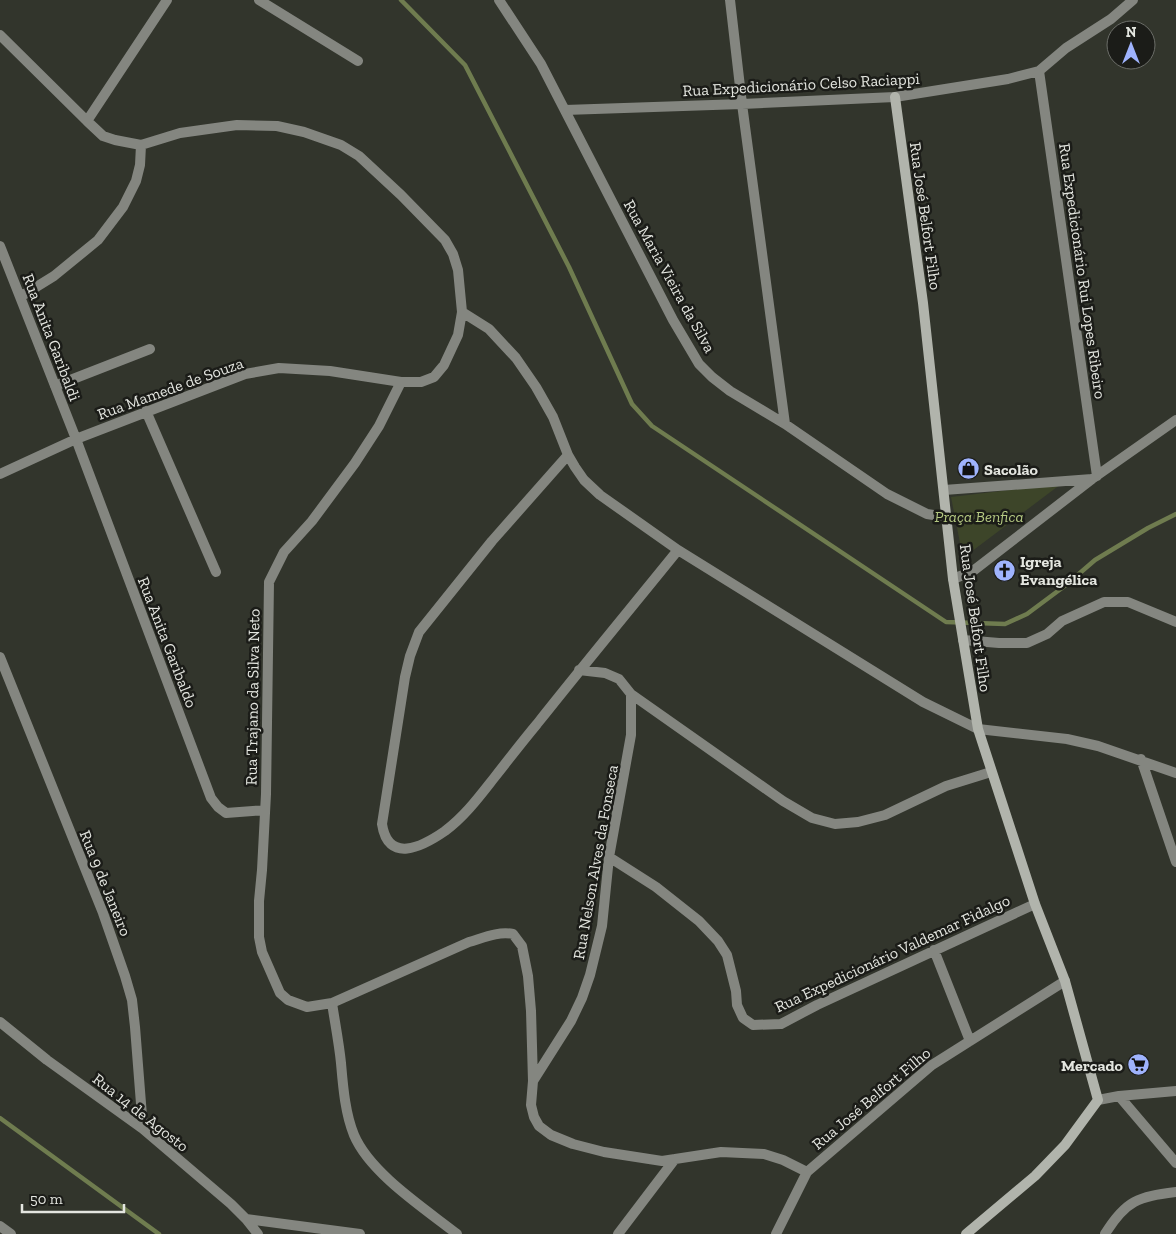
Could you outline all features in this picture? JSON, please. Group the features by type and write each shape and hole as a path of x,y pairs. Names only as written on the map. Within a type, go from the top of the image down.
{"street":[{"path":"87,121 167,0"},
{"path":"259,0 358,61"},
{"name":"Rua Maria Vieira da Silva","path":"499,0 540,64 673,320 699,364 730,391 785,424 887,494 927,514 946,517"},
{"path":"730,0 785,424"},
{"name":"Rua Expedicionário Celso Raciappi","path":"565,110 895,97 1008,79 1039,71 1066,48 1111,19 1133,0"},
{"path":"0,36 103,136 128,144 140,145 140,165 136,181 123,207 98,240 54,276 20,297"},
{"name":"Rua Expedicionário Rui Lopes Ribeiro","path":"1039,71 1094,477"},
{"name":"Rua José Belfort Filho","path":"895,97 923,303 953,579 978,729 1035,904 1066,981 1098,1100"},
{"name":"Rua Mamede de Souza","path":"0,474 76,439 245,374 279,368 330,371 401,382 420,382 434,377 444,366 458,335 462,312 458,270 453,254 445,240 359,156 341,145 304,132 277,126 237,125 180,133 140,145"},
{"name":"Rua Anita Garibaldi","path":"0,246 76,439"},
{"path":"462,312 489,329 516,358 536,387 553,417 568,455 584,480 600,495 678,550 923,702 978,729 1067,739 1098,746 1176,773"},
{"path":"55,386 150,349"},
{"name":"Rua Trajano da Silva Neto","path":"332,1003 307,1007 288,1000 280,993 262,952 259,937 265,810 269,582 284,552 312,521 355,463 379,426 401,382"},
{"path":"146,411 216,572"},
{"path":"953,579 973,571 1094,477 1176,420"},
{"name":"Rua Anita Garibaldo","path":"76,439 212,798 218,807 226,813 265,810"},
{"path":"568,455 492,541 420,632 410,656 405,677 382,824 384,835 390,845 400,849 426,843 446,830 469,809 579,670 678,550"},
{"path":"944,490 1094,477"},
{"path":"963,640 1027,643 1047,634 1062,621 1104,602 1128,602 1176,622"},
{"name":"Rua 9 de Janeiro","path":"0,657 103,913 125,976 132,1000 143,1129"},
{"path":"579,670 605,673 619,679 631,694 783,801 812,818 835,824 858,822 885,814 946,786 991,772"},
{"name":"Rua Nelson Alves da Fonseca","path":"533,1081 571,1021 590,975 602,926 609,857 628,760 631,735 631,694"},
{"path":"1141,760 1176,862"},
{"name":"Rua Expedicionário Valdemar Fidalgo","path":"609,857 656,888 699,921 718,941 727,955 736,991 737,1005 743,1018 753,1025 781,1024 934,950 1035,904"},
{"name":"Rua Nelson Alves da Fonseca","path":"332,1003 469,942 493,935 513,934 522,946 528,976 533,1081 531,1105 539,1126 573,1144 604,1152 662,1161 721,1152 764,1154 783,1160 807,1172"},
{"path":"934,950 970,1041"},
{"name":"Rua José Belfort Filho","path":"776,1234 807,1172 932,1065 1066,981"},
{"path":"332,1003 344,1088 354,1135 370,1160 389,1180 457,1234"},
{"name":"Rua 14 de Agosto","path":"0,1022 46,1060 143,1129 231,1204 258,1234"},
{"path":"966,1234 1041,1170 1065,1145 1098,1100 1119,1096 1176,1091"},
{"path":"1119,1096 1176,1163"},
{"path":"618,1234 675,1159"},
{"path":"1105,1234 1119,1213 1132,1202 1150,1195 1176,1192"},
{"path":"246,1219 360,1234"},
{"path":"0,1226 11,1234"}],"green space":[{"name":"Praça Benfica","path":"1061,484 963,558 951,497"}],"waterway":[{"path":"401,0 465,65 569,267 632,404 652,426 946,622 1005,624 1027,614 1066,585 1095,560 1148,528 1176,514"},
{"path":"0,1118 159,1234"}],"place":[{"name":"Sacolão","path":"968,469"},
{"name":"Igreja Evangélica","path":"1004,570"},
{"name":"Mercado","path":"1139,1065"}]}
